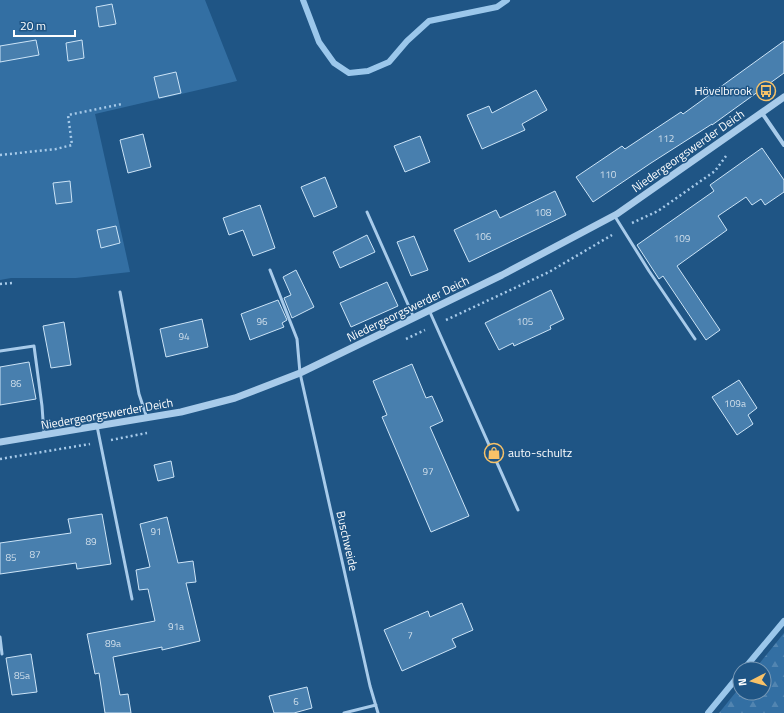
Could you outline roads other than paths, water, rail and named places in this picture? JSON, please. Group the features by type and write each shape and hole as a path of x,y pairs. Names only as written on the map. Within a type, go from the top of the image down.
{"street":[{"name":"Niedergeorgswerder Deich","path":"0,442 181,412 235,398 300,373 560,245 614,215 784,97"},
{"path":"762,113 784,145"}],"lane":[{"path":"367,212 414,318"},
{"path":"614,215 649,271 695,339"},
{"name":"Buschweide","path":"270,270 296,339 300,373 370,686 378,713"},
{"path":"120,292 139,394 147,418"},
{"path":"429,310 518,510"},
{"path":"0,351 34,346 42,406 44,435"},
{"path":"97,426 132,599"},
{"path":"0,636 2,654"},
{"path":"344,713 376,705"}],"waterway":[{"path":"303,0 319,42 334,63 349,73 368,71 389,62 407,41 429,21 497,7 507,0"},
{"path":"751,661 784,621"},
{"path":"708,713 732,684"}],"place":[{"name":"Hövelbrook","path":"766,91"},
{"name":"auto-schultz","path":"494,453"}]}
